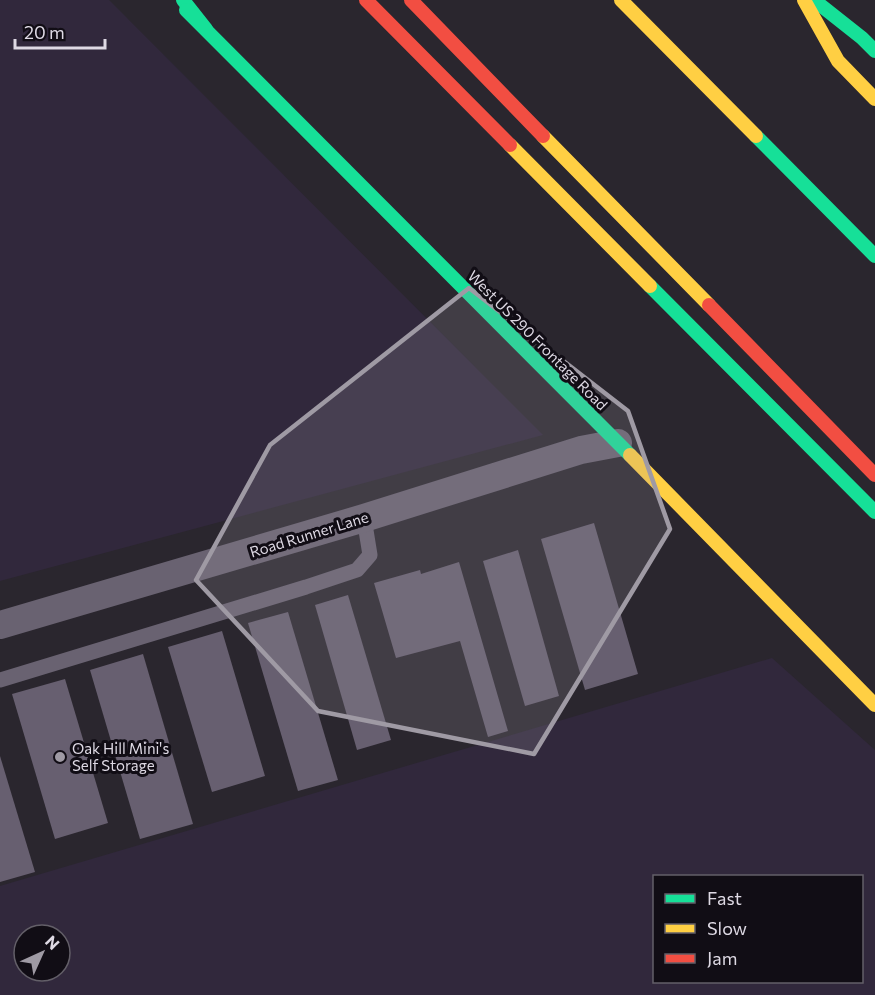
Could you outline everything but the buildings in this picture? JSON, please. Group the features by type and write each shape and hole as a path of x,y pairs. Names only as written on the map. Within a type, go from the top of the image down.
{"main road":[{"name":"West US 290 Frontage Road","path":"175,0 618,443 875,705"},
{"path":"183,0 206,29"},
{"path":"366,0 875,512"},
{"path":"411,0 875,475"},
{"path":"621,0 875,256"},
{"path":"804,0 838,61 875,99"},
{"path":"814,0 875,51"}],"street":[{"name":"Road Runner Lane","path":"0,625 364,518 581,450 618,443"}],"lane":[{"path":"0,680 357,570 370,555 364,518"}],"highlighted area":[{"path":"469,288 628,411 670,529 534,754 318,711 196,580 270,445"}],"shaded area":[{"path":"0,0 109,0 543,435 0,581"},
{"path":"772,658 875,750 875,995 0,995 0,886"}],"traffic: fast":[{"path":"183,0 206,29"},
{"path":"814,0 875,51"},
{"path":"186,10 630,455"},
{"path":"756,136 875,256"},
{"path":"650,286 875,512"}],"traffic: slow":[{"path":"621,0 756,136"},
{"path":"804,0 838,61 875,99"},
{"path":"543,136 709,305"},
{"path":"510,145 650,286"},
{"path":"630,455 875,705"}],"traffic: jam":[{"path":"366,0 510,145"},
{"path":"411,0 543,136"},
{"path":"709,305 875,475"}],"place":[{"name":"Oak Hill Mini's Self Storage","path":"60,757"}]}
